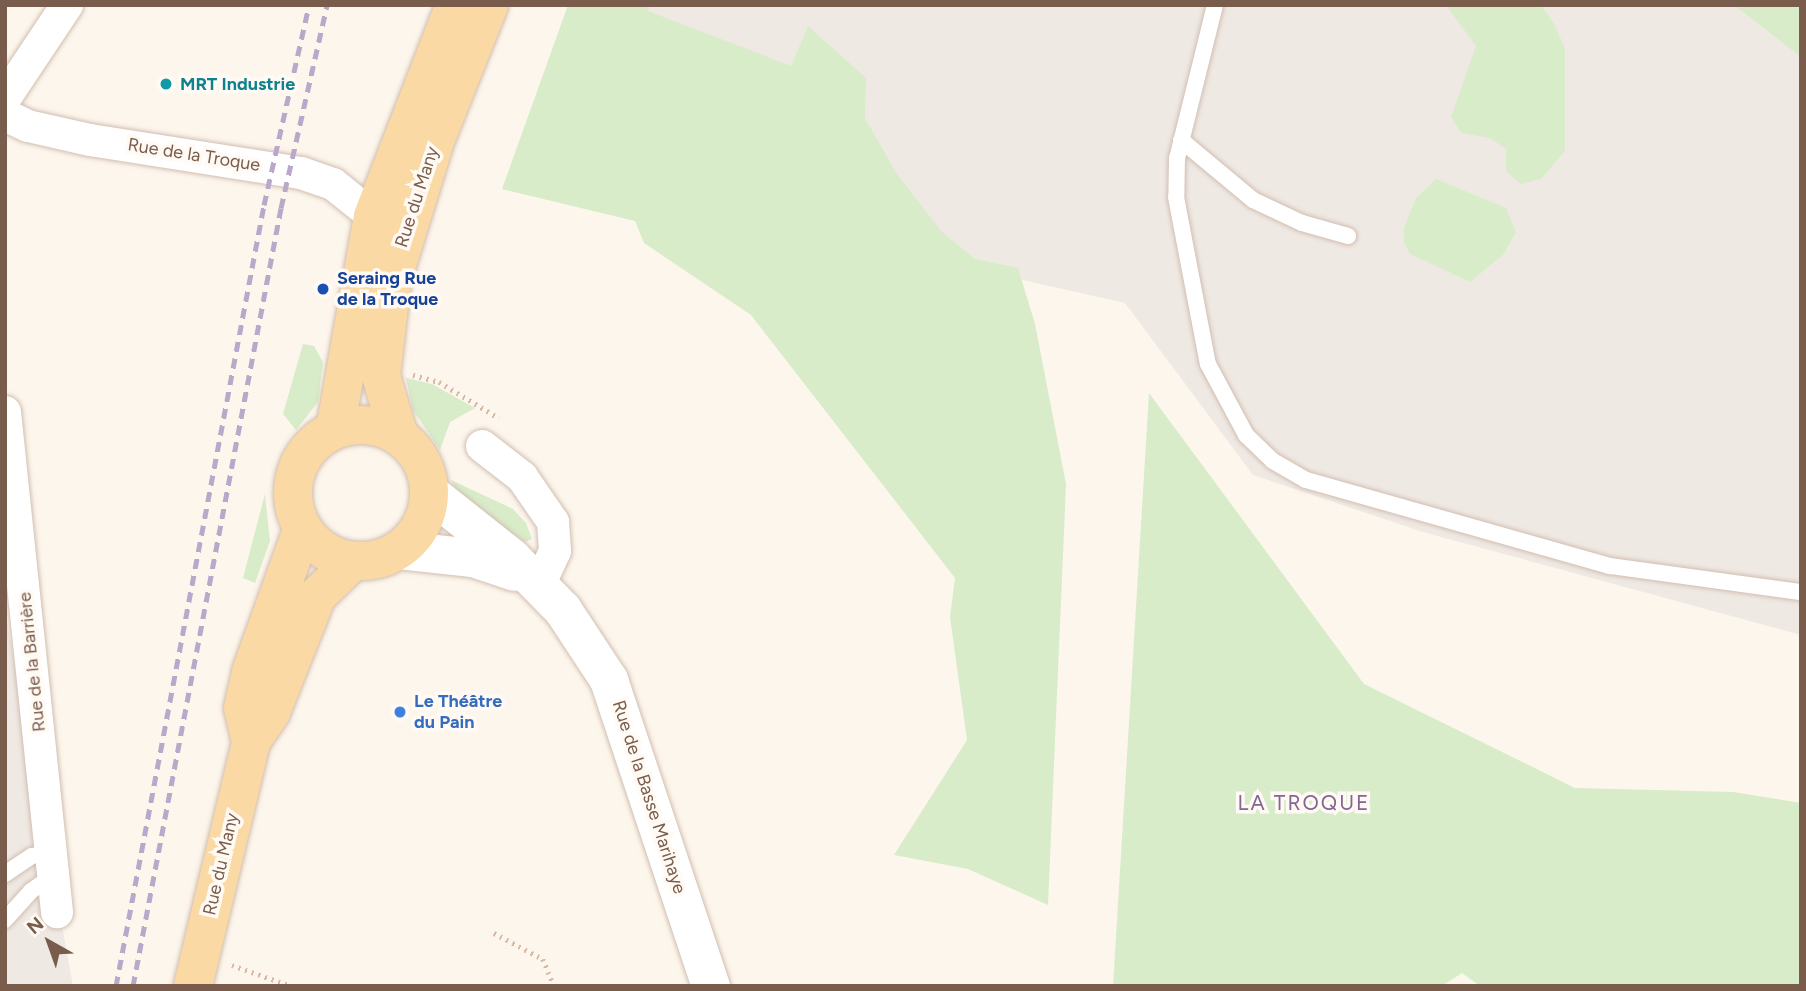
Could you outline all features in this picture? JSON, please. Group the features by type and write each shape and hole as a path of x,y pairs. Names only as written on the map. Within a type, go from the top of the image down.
{"main road":[{"name":"Rue du Many","path":"335,429 373,216 455,5"},
{"name":"Rue du Many","path":"400,550 422,525 429,493 426,471 416,452 399,436 381,376 392,281 435,141 489,5"},
{"path":"399,436 379,427 357,424 335,429 315,442 300,461 292,484 293,508 302,530 323,551 352,562 376,560 400,550"},
{"name":"Rue du Many","path":"251,741 243,708 251,672 302,530"},
{"name":"Rue du Many","path":"197,969 251,741 271,712 317,596 352,562"}],"street":[{"path":"5,98 67,5"},
{"name":"Rue de la Troque","path":"5,115 28,126 90,140 301,173 333,184 373,216"},
{"name":"Rue de la Barrière","path":"5,412 57,912"},
{"path":"400,550 473,558 532,580 555,551 553,522 522,477 482,446"},
{"name":"Rue de la Basse Marihaye","path":"429,493 512,558 581,634 620,705 711,986"}],"lane":[{"path":"1215,5 1181,140 1176,197 1208,364 1246,435 1273,461 1306,480 1609,566 1801,592"},
{"path":"1181,140 1252,200 1302,223 1348,236"},
{"path":"5,874 32,856 53,864 5,920"}],"path":[{"path":"401,376 429,378 499,418"},
{"path":"494,933 543,959 554,986"},
{"path":"197,969 291,986"}],"shaded area":[{"path":"640,5 1801,5 1801,635 1423,532 1253,475 1125,303 978,270 640,14"},
{"path":"5,611 73,986 5,986"}],"green space":[{"path":"568,5 650,5 648,11 791,66 808,26 866,78 865,118 897,174 941,231 975,259 1018,268 1035,324 1066,484 1048,905 968,869 894,855 967,740 950,617 955,578 751,315 644,243 635,221 502,189"},
{"path":"1446,5 1541,5 1553,22 1565,48 1565,151 1541,179 1521,184 1506,171 1506,149 1490,138 1461,133 1451,117 1476,46"},
{"path":"1734,5 1801,5 1801,57"},
{"path":"1436,179 1506,208 1516,232 1504,254 1470,282 1410,254 1404,243 1404,228 1416,198"},
{"path":"303,344 314,346 323,362 318,402 296,430 283,414"},
{"path":"406,378 432,384 475,408 450,422 440,450 413,410"},
{"path":"1149,393 1364,684 1575,788 1733,792 1801,803 1801,986 1480,986 1462,973 1442,986 1113,986"},
{"path":"451,480 513,509 526,523 532,539 525,542 500,525 455,489"},
{"path":"265,494 270,541 255,583 243,578"}],"railway":[{"path":"116,986 264,205 309,5"},
{"path":"133,986 281,208 327,5"}],"place":[{"name":"MRT Industrie","path":"166,84"},
{"name":"Seraing Rue de la Troque","path":"323,289"},
{"name":"Le Théâtre du Pain","path":"400,712"}],"district":[{"name":"LA TROQUE","path":"1304,803"}]}
